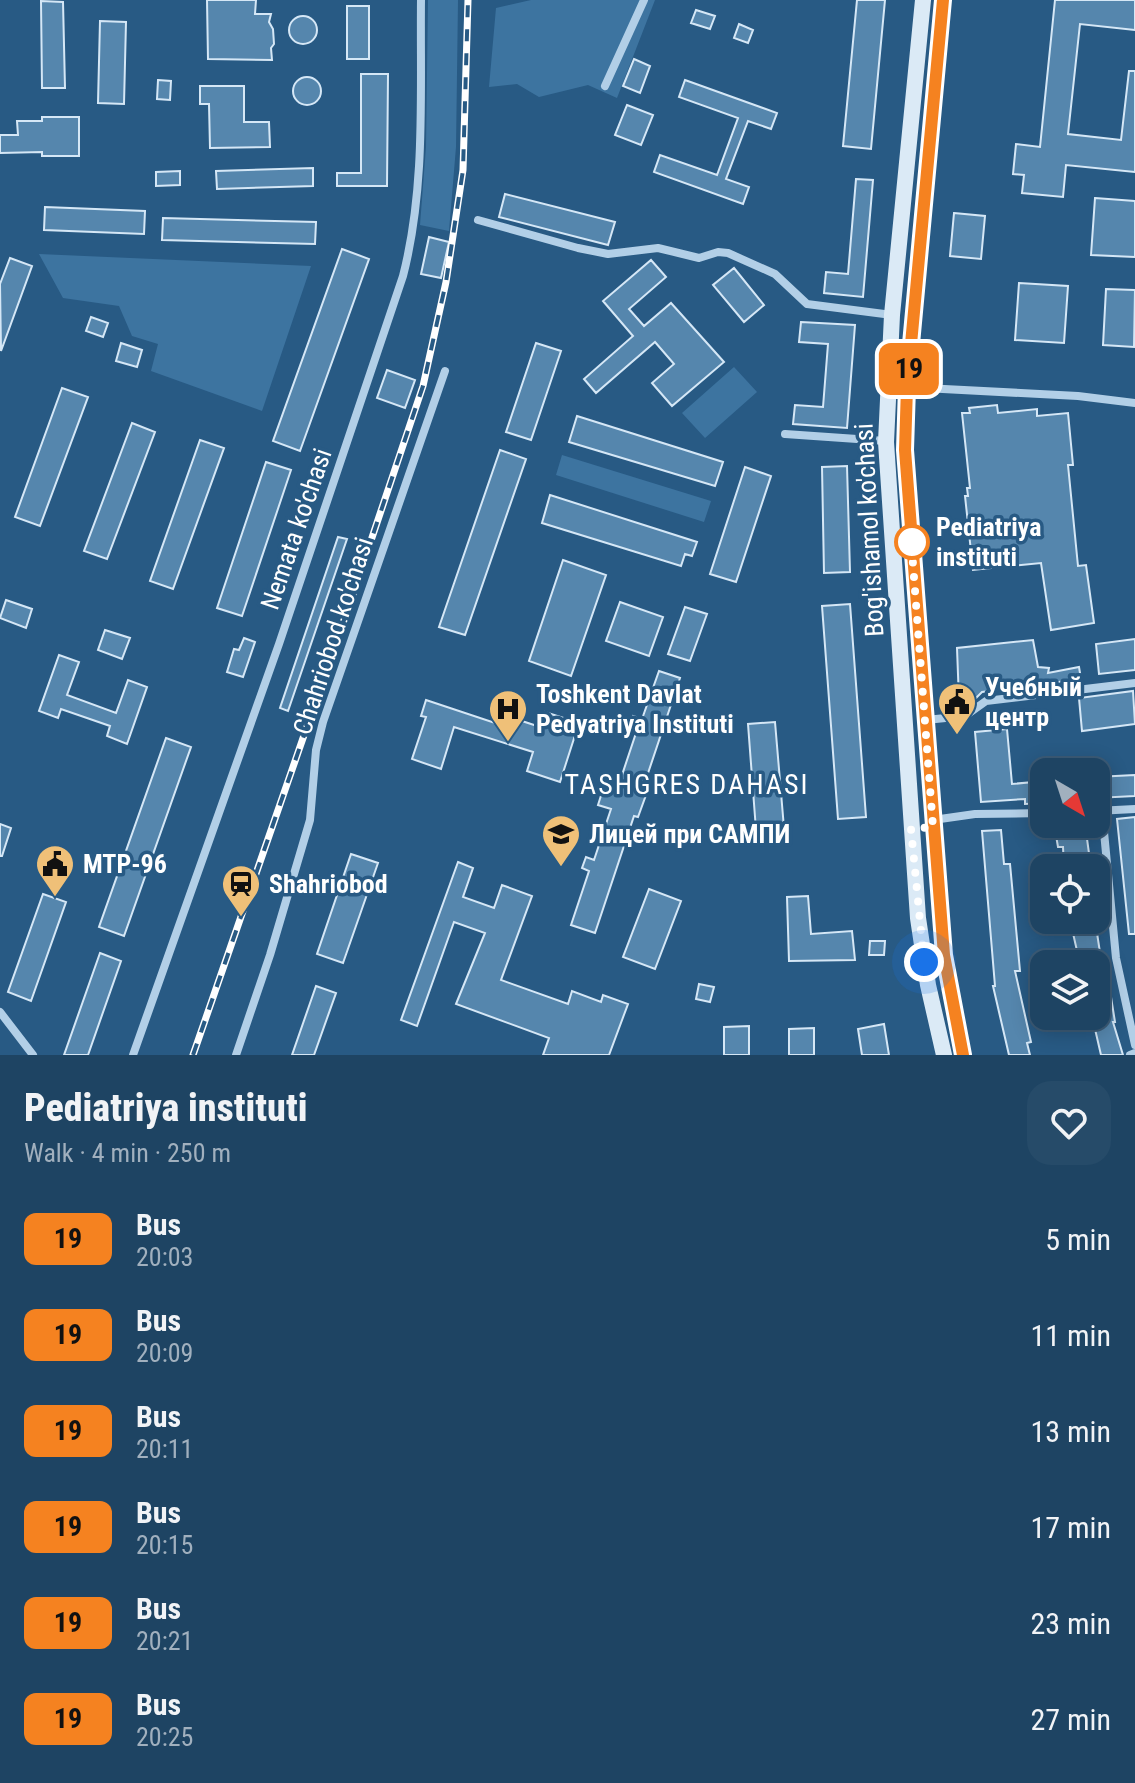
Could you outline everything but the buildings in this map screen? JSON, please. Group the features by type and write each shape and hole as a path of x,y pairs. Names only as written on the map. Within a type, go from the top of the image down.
{"main road":[{"name":"Bog'ishamol ko'chasi","path":"923,0 892,315 886,442 911,829 924,962 944,1055"},
{"name":"Bog'ishamol ko'chasi","path":"943,0 907,387 905,450 944,955 963,1055"},
{"path":"920,30 940,31"},
{"path":"914,96 934,98"},
{"path":"911,829 932,823"},
{"path":"935,1019 954,1015"}],"street":[{"name":"Nemata ko'chasi","path":"133,1055 279,644 405,267 418,188 421,0"},
{"path":"605,86 644,0"},
{"path":"478,220 608,254 658,248 699,258 718,252 728,253 780,277 807,304 892,315"},
{"name":"Chahriobod ko'chasi","path":"236,1055 310,820 316,750 323,722 445,371"},
{"path":"888,386 1078,396 1135,403"},
{"path":"785,434 886,442"},
{"path":"925,720 965,716 986,701 1135,683"},
{"path":"1110,810 1135,809"},
{"path":"932,823 975,814 1030,813"},
{"path":"1102,838 1116,958 1135,1045"},
{"path":"0,1012 33,1055"}],"shaded area":[{"path":"428,0 458,0 456,147 449,231 420,225 426,147"},
{"path":"531,0 655,0 617,98 588,85 539,97 517,84 489,87 496,8"},
{"path":"39,254 311,266 262,411 151,371 158,344 132,336 119,306 63,298"},
{"path":"734,367 757,392 705,438 682,413"},
{"path":"562,455 711,501 704,522 556,475"}],"railway":[{"path":"193,1055 423,386 446,282 463,170 468,0"}],"bus line":[{"name":"19","path":"943,0 907,387 905,450 944,955 963,1055"}],"place":[{"name":"Pediatriya instituti","path":"912,542"},
{"name":"Учебный центр","path":"957,736"},
{"name":"Toshkent Davlat Pedyatriya Instituti","path":"508,743"},
{"name":"Лицей при САМПИ","path":"561,868"},
{"name":"MTP-96","path":"55,898"},
{"name":"Shahriobod","path":"241,918"}],"district":[{"name":"TASHGRES DAHASI","path":"687,784"}],"route":[{"path":"912,542 911,538 933,827 911,829 924,962"}]}
